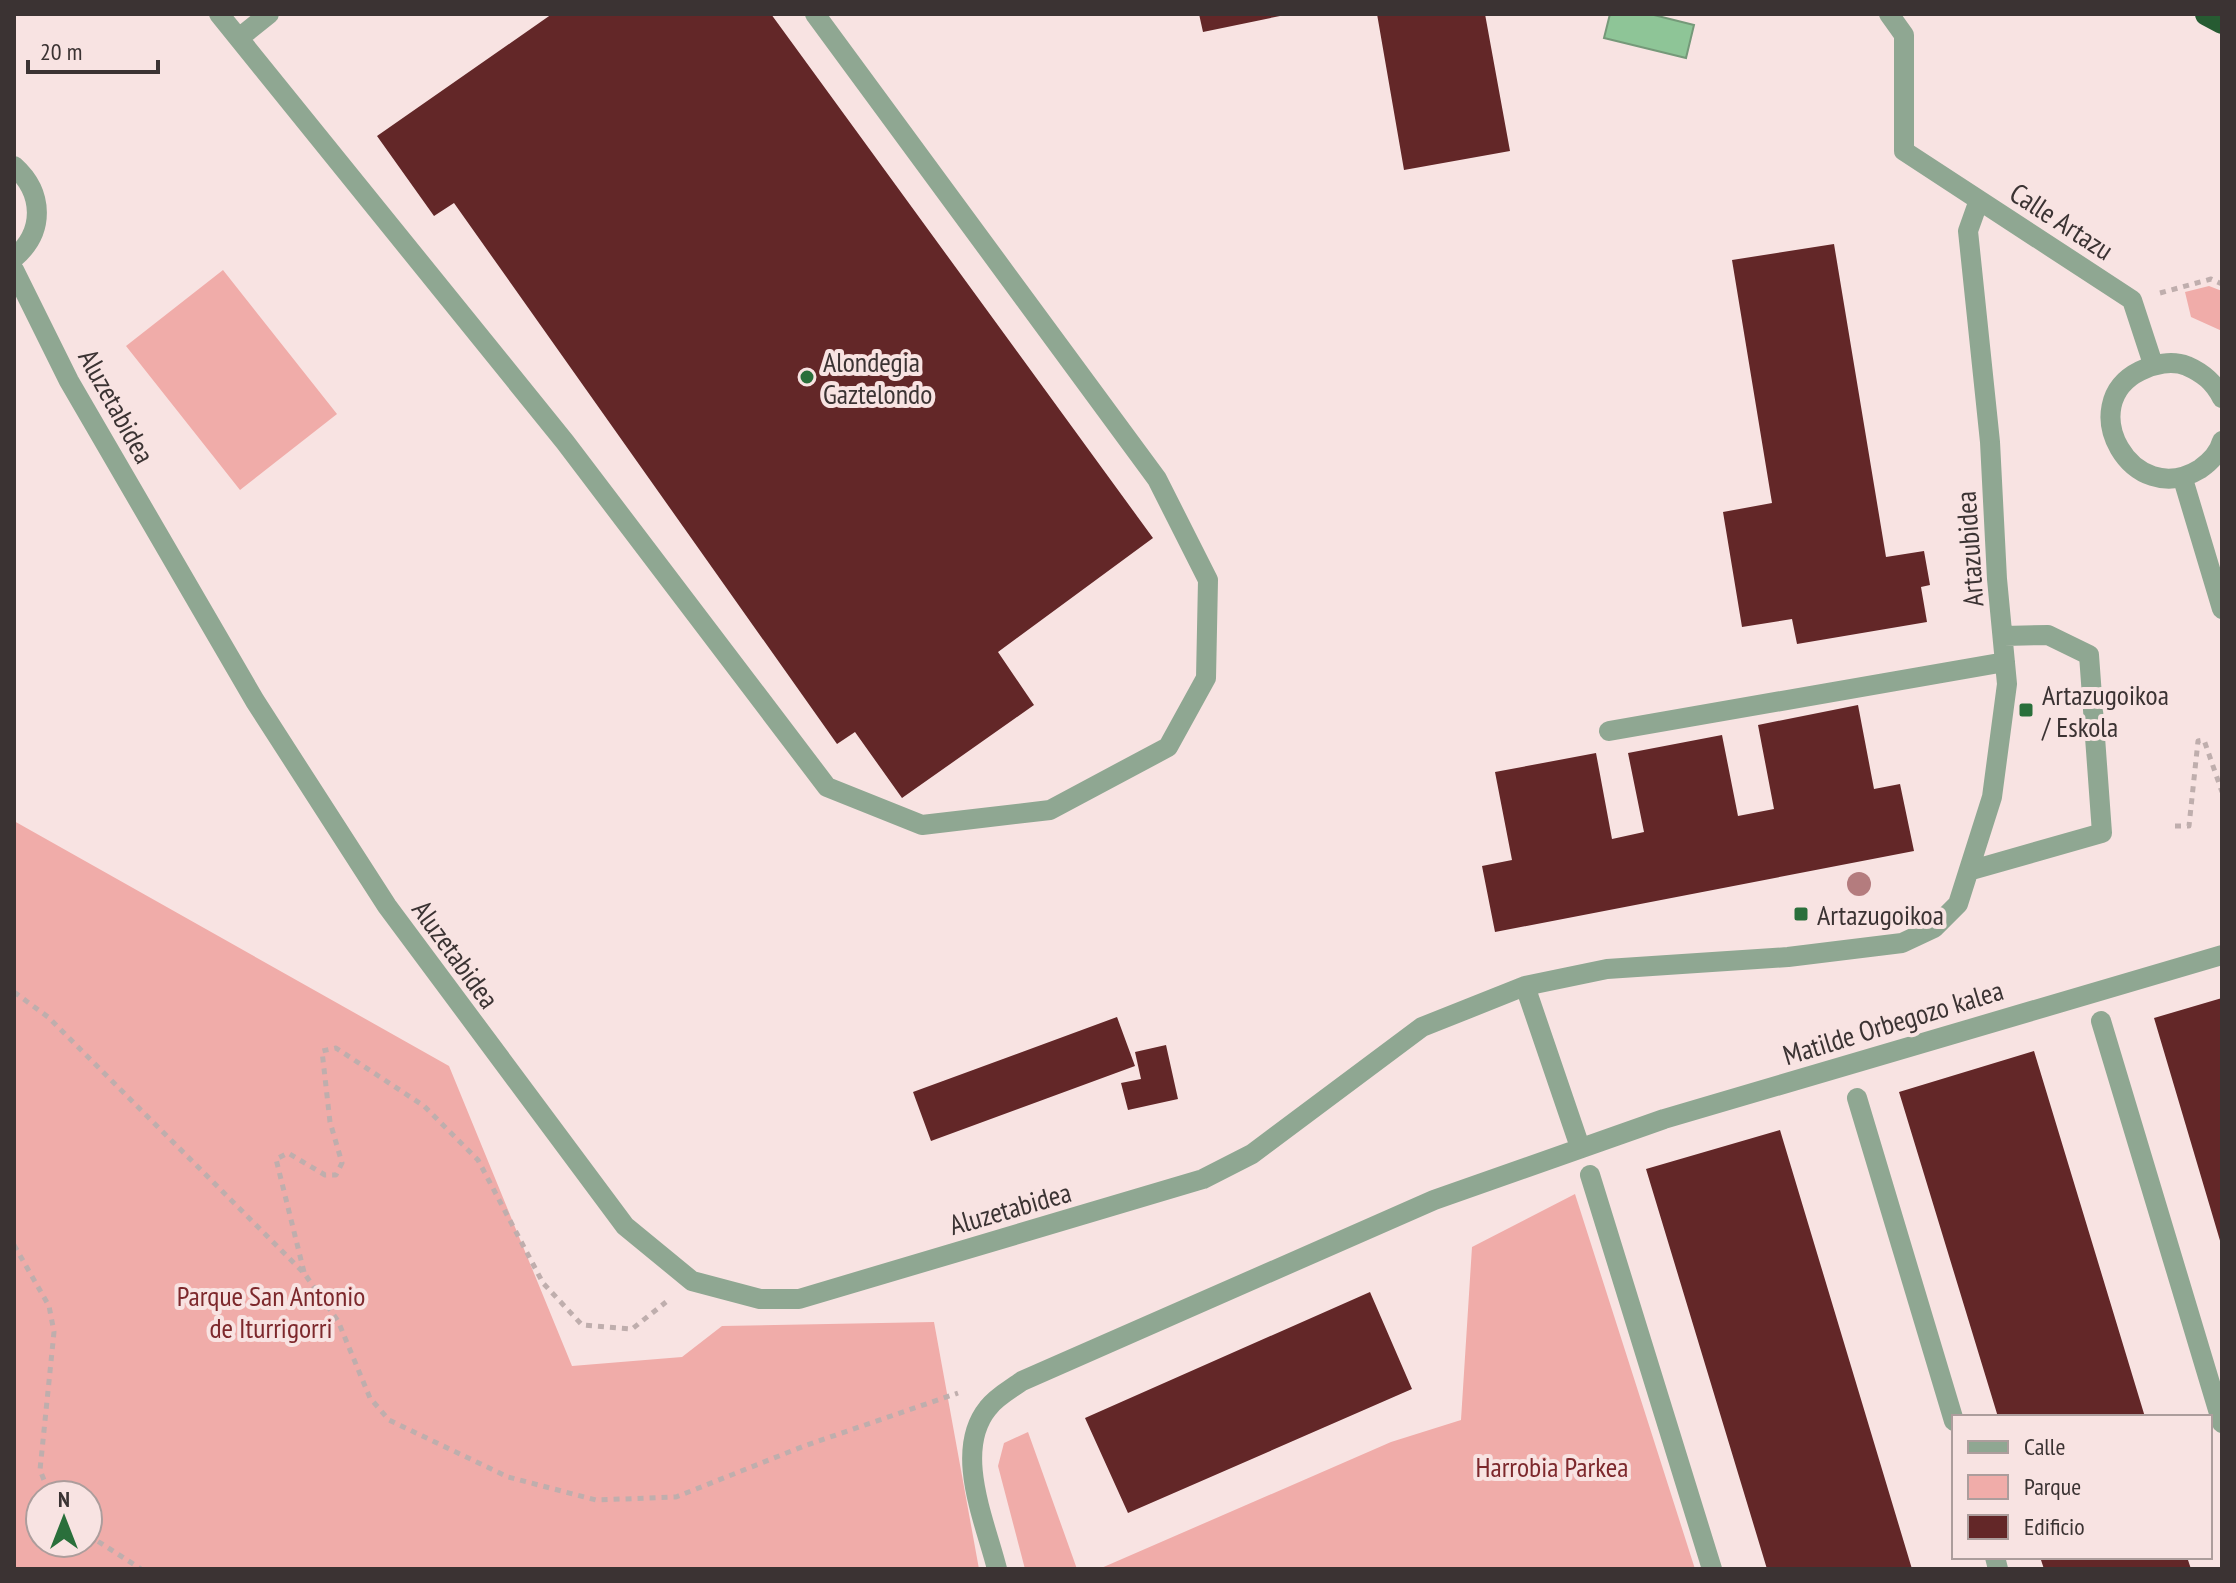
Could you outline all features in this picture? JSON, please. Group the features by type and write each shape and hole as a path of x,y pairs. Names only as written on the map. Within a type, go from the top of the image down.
{"highway":[{"path":"2207,14 2222,22"}],"street":[{"path":"219,14 565,442 827,787 922,825 1050,810 1168,747 1206,678 1208,580 1157,479 815,14"},
{"path":"239,38 269,14"},
{"name":"Calle Artazu","path":"1889,14 1904,35 1904,151 2132,300"},
{"path":"14,166 25,176 35,193 38,213 35,232 14,258"},
{"name":"Artazubidea","path":"1972,870 2102,833 2089,655 2048,635 2004,636 1997,579 1990,442 1968,231 1979,200"},
{"name":"Aluzetabidea","path":"14,270 69,381 255,701 387,906 625,1226 692,1281 760,1299 799,1299 1203,1179 1252,1154 1422,1027 1525,986"},
{"path":"2132,300 2153,364"},
{"path":"2222,398 2204,374 2180,363 2153,364 2132,375 2117,394 2110,416 2113,440 2126,460 2145,474 2183,479 2209,463 2222,441"},
{"path":"2183,479 2222,609"},
{"path":"997,1569 976,1485 971,1439 988,1407 1022,1381 1434,1200 1580,1147 1525,986 1607,969 1788,957 1902,943 1934,928 1958,904 1972,870 1992,797 2007,684 2004,636"},
{"path":"1609,731 2005,662"},
{"name":"Matilde Orbegozo kalea","path":"1580,1147 1664,1119 2222,955"},
{"path":"2101,1021 2222,1423"},
{"path":"1857,1098 1952,1415"},
{"path":"1590,1175 1712,1569"}],"path":[{"path":"2132,300 2211,279 2222,284"},
{"path":"2175,826 2189,826 2198,741 2204,740 2222,792"},
{"path":"14,992 48,1017 304,1273 338,1321 370,1398 389,1420 508,1477 596,1500 676,1497 804,1446 960,1392"},
{"path":"304,1273 276,1159 288,1153 325,1175 336,1175 342,1163 330,1122 322,1051 336,1048 424,1106 478,1160 543,1283 582,1325 632,1329 692,1281"},
{"path":"14,1245 49,1306 54,1332 40,1470 44,1479"},
{"path":"104,1545 141,1569"}],"green space":[{"path":"223,270 337,414 240,490 126,346"},
{"path":"2209,286 2222,291 2222,331 2191,317 2185,292"},
{"name":"Parque San Antonio de Iturrigorri","path":"14,821 449,1066 572,1366 682,1357 722,1326 934,1322 979,1569 14,1569"},
{"name":"Harrobia Parkea","path":"1575,1194 1695,1569 1099,1569 1391,1442 1461,1420 1472,1247"},
{"path":"1028,1432 1077,1569 1025,1569 998,1466 1004,1443"}],"shaded area":[{"path":"1610,14 1650,14 1694,25 1686,58 1604,38"}],"building":[{"name":"Alondegia Gaztelondo","path":"552,14 771,14 1153,538 998,652 1034,705 902,798 855,732 837,744 454,203 434,216 377,136"},
{"path":"1199,14 1284,14 1285,15 1203,32"},
{"path":"1377,14 1485,14 1510,151 1404,170"},
{"path":"1834,244 1886,557 1924,551 1930,585 1921,587 1927,622 1797,644 1792,619 1742,627 1723,512 1772,503 1732,260"},
{"path":"1858,705 1874,789 1900,784 1914,851 1495,932 1482,866 1512,860 1495,772 1596,753 1612,839 1644,832 1628,753 1722,735 1738,816 1774,809 1758,725"},
{"path":"2222,998 2222,1244 2221,1244 2154,1018"},
{"path":"1117,1017 1135,1066 931,1141 913,1092"},
{"path":"1166,1045 1178,1099 1128,1110 1121,1083 1141,1079 1135,1052"},
{"path":"2034,1051 2144,1415 1997,1415 1899,1092"},
{"path":"1780,1130 1912,1569 1767,1569 1646,1169"},
{"path":"1370,1292 1412,1389 1128,1513 1085,1418"},
{"path":"2041,1559 2188,1559 2191,1569 2044,1569"}],"place":[{"name":"Alondegia Gaztelondo","path":"807,377"},
{"name":"Artazugoikoa / Eskola","path":"2026,710"},
{"name":"Artazugoikoa","path":"1801,914"}]}
